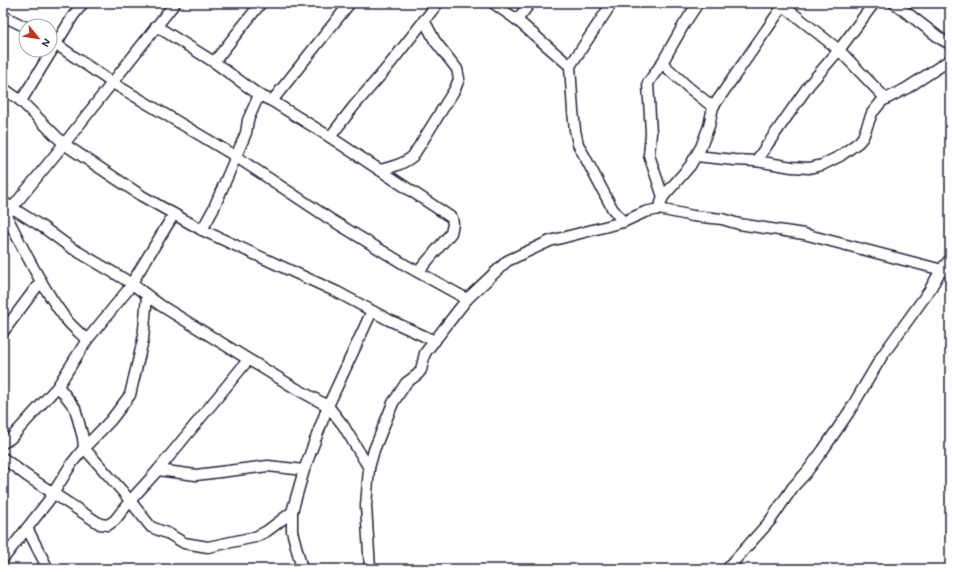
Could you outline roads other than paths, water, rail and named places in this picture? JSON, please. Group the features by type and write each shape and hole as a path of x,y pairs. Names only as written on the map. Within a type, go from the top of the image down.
{"street":[{"path":"58,36 83,3"},
{"path":"7,214 64,144 174,3"},
{"path":"214,62 262,3"},
{"path":"272,101 350,3"},
{"path":"330,137 438,3"},
{"path":"493,3 516,20 570,66"},
{"path":"516,20 530,3"},
{"path":"612,3 570,66 573,111 578,144 612,208 623,222"},
{"path":"663,198 649,155 651,133 648,88 650,79 662,63 698,3"},
{"path":"756,161 809,86 839,50 874,3"},
{"path":"894,3 941,39 950,44"},
{"path":"659,209 663,198 690,166 696,156 709,126 713,107 783,4 839,50 886,99"},
{"path":"3,16 18,24"},
{"path":"380,170 408,161 413,156 459,79 457,69 435,41 424,20"},
{"path":"156,26 214,62 260,95 330,137 452,218 453,224 450,232 418,272"},
{"path":"58,45 111,82 235,156 330,220 467,299"},
{"path":"21,101 44,58"},
{"path":"696,156 756,161 792,167 809,168 822,165 840,156 858,142 863,136 872,113 882,101 907,88 950,60"},
{"path":"662,63 713,107"},
{"path":"3,88 21,101 64,144 142,196 202,230 337,292 389,320 435,341"},
{"path":"202,230 213,210 246,133 248,120 260,95"},
{"path":"3,202 7,214 41,281 66,318 87,340"},
{"path":"370,569 366,506 369,468 374,450 393,403 406,383 421,370 425,353 467,299 507,261 550,241 623,222 645,212 659,209 804,234 945,271"},
{"path":"7,214 44,228 70,247 131,283 160,305 248,360 328,406 343,425 369,468"},
{"path":"3,443 11,438 58,386 87,340 127,291 174,214"},
{"path":"732,567 770,521 793,487 806,473 823,450 849,412 882,356 945,271 950,259"},
{"path":"3,332 41,281"},
{"path":"3,559 7,547 27,528 53,493 72,463 111,420 130,395 143,340 147,296"},
{"path":"302,569 292,531 292,512 304,470 328,406 372,311"},
{"path":"3,458 100,524 108,525 115,520 158,470 248,360"},
{"path":"58,386 75,408 83,438 84,448 151,527 169,534 184,543 208,547 255,537 292,512"},
{"path":"158,470 196,475 268,466 304,470"},
{"path":"27,528 48,569"}]}
